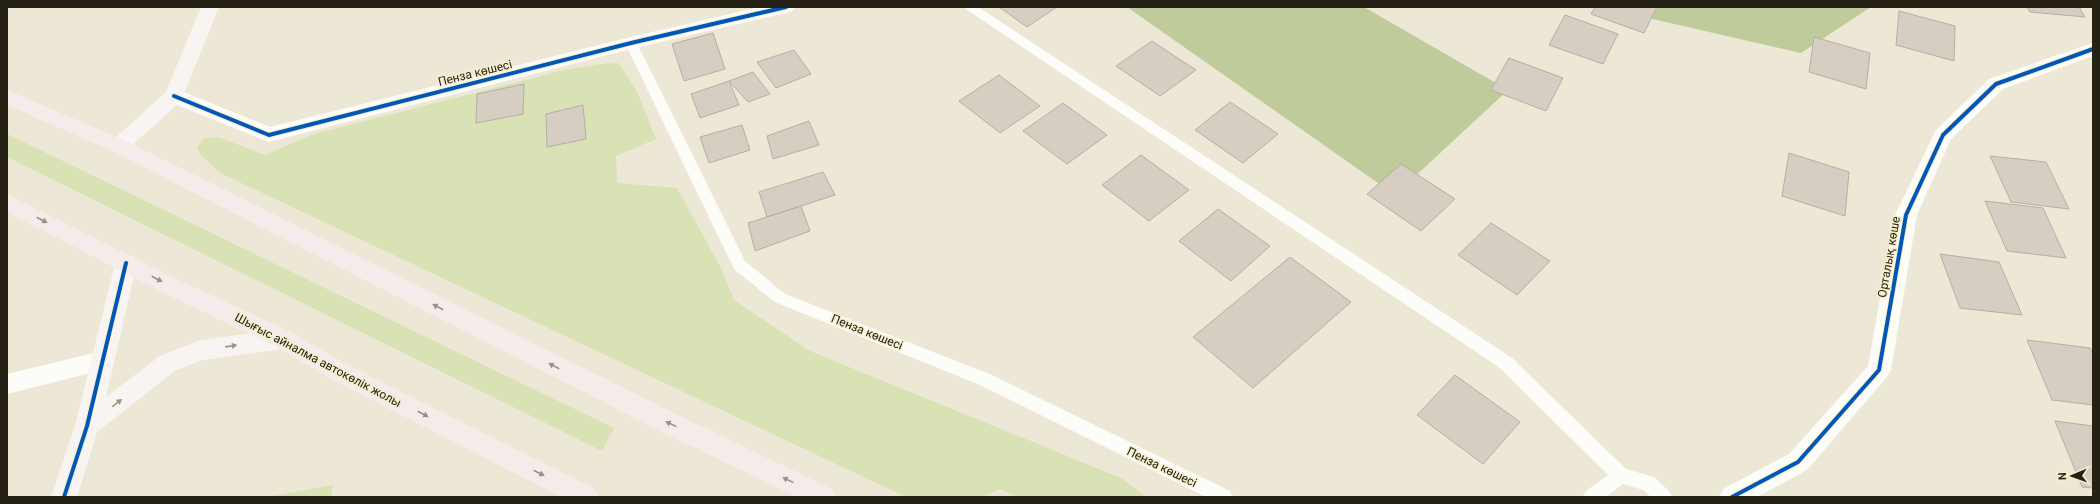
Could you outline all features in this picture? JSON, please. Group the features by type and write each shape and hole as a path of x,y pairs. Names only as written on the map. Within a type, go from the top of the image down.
{"main road":[{"path":"7,98 119,146 673,425 823,497"},
{"name":"Шығыс айналма автокөлік жолы","path":"7,202 166,284 283,339 343,374 586,497"}],"street":[{"path":"119,146 174,96 210,7"},
{"name":"Пенза көшесі","path":"174,96 269,135 631,43 786,7"},
{"name":"Орталық көше","path":"1732,497 1798,462 1879,370 1906,215 1943,135 1996,84 2093,49"},
{"path":"64,497 87,426 126,263"},
{"path":"87,426 168,363 201,350 283,339"},
{"path":"7,384 102,361"}],"lane":[{"path":"969,7 1506,363 1621,476 1648,483 1663,497"},
{"name":"Пенза көшесі","path":"631,43 739,265 780,298 986,380 1224,497"},
{"path":"1592,497 1621,476"}],"green space":[{"path":"1127,7 1364,7 1508,90 1395,195"},
{"path":"1600,7 1871,7 1801,53"},
{"path":"618,63 636,89 656,139 616,156 617,183 677,188 721,268 734,300 810,351 1121,478 1146,497 1017,497 1000,489 983,497 906,497 220,173 201,155 197,148 203,139 218,137 265,155 311,135 564,70"},
{"path":"7,134 614,428 602,451 7,157"},
{"path":"333,485 331,497 267,497"}],"building":[{"path":"999,7 1057,7 1027,27"},
{"path":"1595,7 1657,7 1644,33 1591,14"},
{"path":"2027,7 2079,7 2085,17 2030,12"},
{"path":"1899,11 1955,26 1954,61 1896,45"},
{"path":"1565,15 1618,34 1603,64 1549,45"},
{"path":"713,33 725,69 684,81 672,44"},
{"path":"1814,37 1870,53 1866,89 1809,72"},
{"path":"1152,41 1196,70 1160,96 1116,66"},
{"path":"794,50 811,74 776,88 757,62"},
{"path":"1509,58 1563,78 1546,111 1491,90"},
{"path":"753,72 770,94 748,102 729,81"},
{"path":"999,75 1040,106 1000,133 959,101"},
{"path":"729,81 739,105 700,118 691,94"},
{"path":"524,84 523,114 476,123 477,94"},
{"path":"1230,102 1278,134 1243,163 1195,130"},
{"path":"1063,103 1107,135 1067,164 1023,131"},
{"path":"583,105 586,139 547,147 546,114"},
{"path":"809,121 819,145 773,159 767,136"},
{"path":"742,125 750,150 709,163 700,137"},
{"path":"1789,153 1849,172 1845,216 1782,196"},
{"path":"1141,155 1189,190 1149,221 1102,185"},
{"path":"1990,156 2046,162 2069,209 2011,202"},
{"path":"1401,164 1455,199 1421,231 1367,194"},
{"path":"823,172 835,195 767,217 759,192"},
{"path":"1985,201 2043,208 2066,258 2007,251"},
{"path":"801,206 810,231 755,251 748,223"},
{"path":"1218,209 1270,246 1231,281 1179,241"},
{"path":"1491,223 1550,261 1517,295 1458,255"},
{"path":"1940,254 1999,262 2022,315 1960,308"},
{"path":"1290,257 1351,302 1253,388 1193,337"},
{"path":"2027,340 2090,348 2093,354 2093,405 2052,400"},
{"path":"1455,375 1520,422 1483,464 1417,415"},
{"path":"2055,421 2093,426 2093,488 2082,487"}],"cycle path":[{"path":"174,96 269,135 631,43 786,7"},
{"path":"1732,497 1798,462 1879,370 1906,215 1943,135 1996,84 2093,49"},
{"path":"64,497 87,426 126,263"}]}
